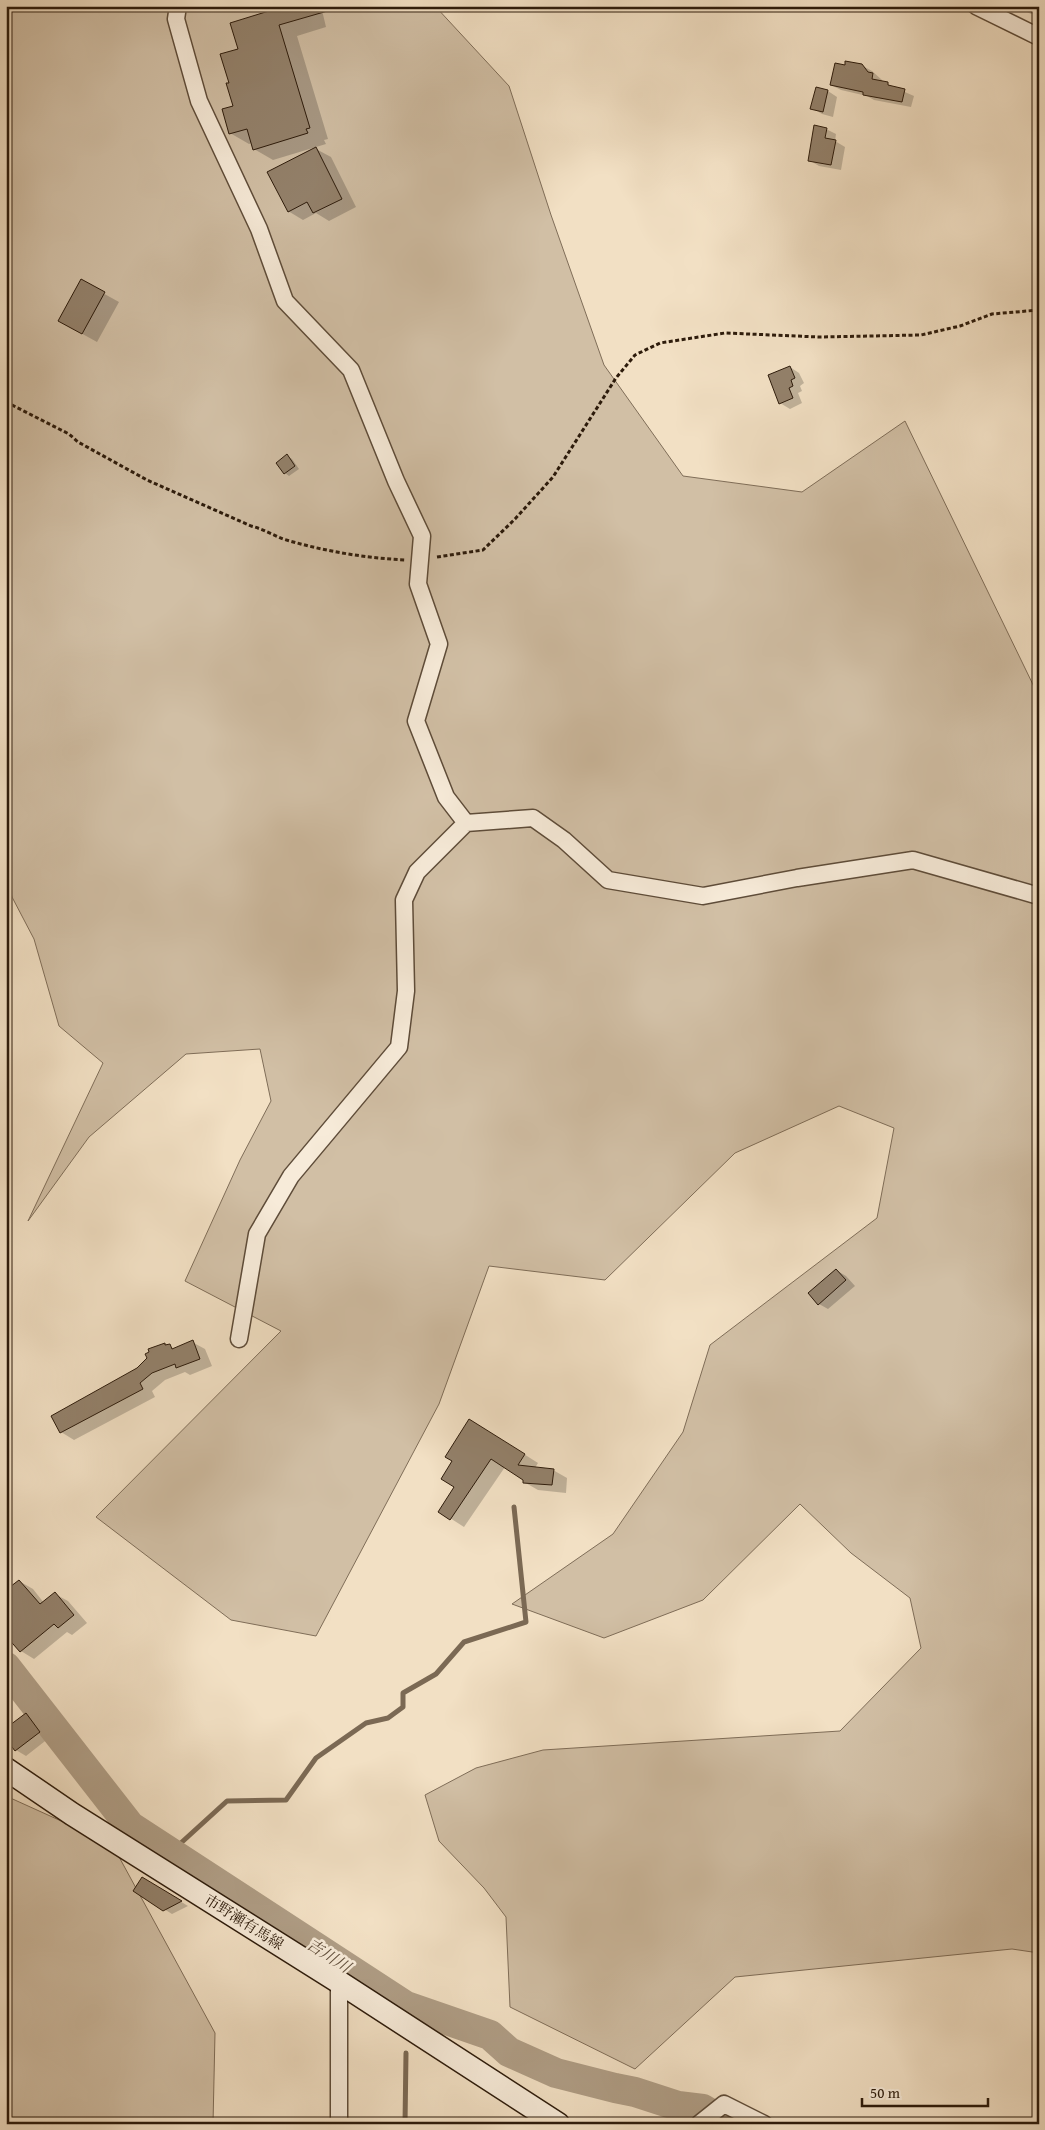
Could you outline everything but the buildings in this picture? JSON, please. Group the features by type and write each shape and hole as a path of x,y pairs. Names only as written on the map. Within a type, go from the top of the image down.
{"main road":[{"name":"市野瀬有馬線","path":"6,1769 72,1814 339,1982 558,2124"}],"street":[{"path":"178,6 176,19 198,100 259,229 285,301 350,370 396,481 422,536 418,584 439,644 416,721 446,797 466,823"},
{"path":"976,6 1039,38"},
{"path":"239,1339 257,1234 291,1176 399,1047 406,991 404,900 417,872 466,823 533,818 564,840 608,880 703,896 797,878 913,860 1039,896"},
{"path":"339,1982 339,2124"},
{"path":"699,2124 724,2104 764,2124"}],"path":[{"path":"6,402 69,434 78,442 148,480 251,526 267,530 281,538 350,555 419,560 483,550 515,519 553,477 616,378 635,356 660,343 724,333 819,337 921,335 960,326 992,314 1039,310"}],"shaded area":[{"path":"6,6 435,6 509,86 551,215 604,365 683,476 802,492 905,421 1039,697 1039,1953 1012,1949 735,1977 635,2069 510,2007 506,1917 484,1888 439,1841 425,1795 476,1768 543,1750 840,1731 921,1648 910,1598 851,1553 800,1504 703,1600 604,1638 512,1604 613,1534 683,1432 710,1345 877,1218 894,1128 839,1106 735,1153 605,1280 489,1266 439,1404 316,1636 231,1620 96,1517 281,1331 185,1281 240,1160 271,1101 260,1049 186,1054 89,1137 28,1221 103,1063 59,1026 34,939 12,897 6,873 6,334 10,311 6,308"},
{"path":"6,1796 112,1844 215,2033 213,2124 6,2124"}],"waterway":[{"path":"171,1852 227,1801 286,1800 316,1758 366,1723 388,1718 403,1707 403,1693 436,1674 464,1642 526,1622 514,1507"},
{"name":"吉川川","path":"6,1667 130,1826 406,2006 490,2035 509,2052 556,2073 635,2092 678,2106 703,2109 728,2124"},
{"path":"405,2124 406,2053"}]}
